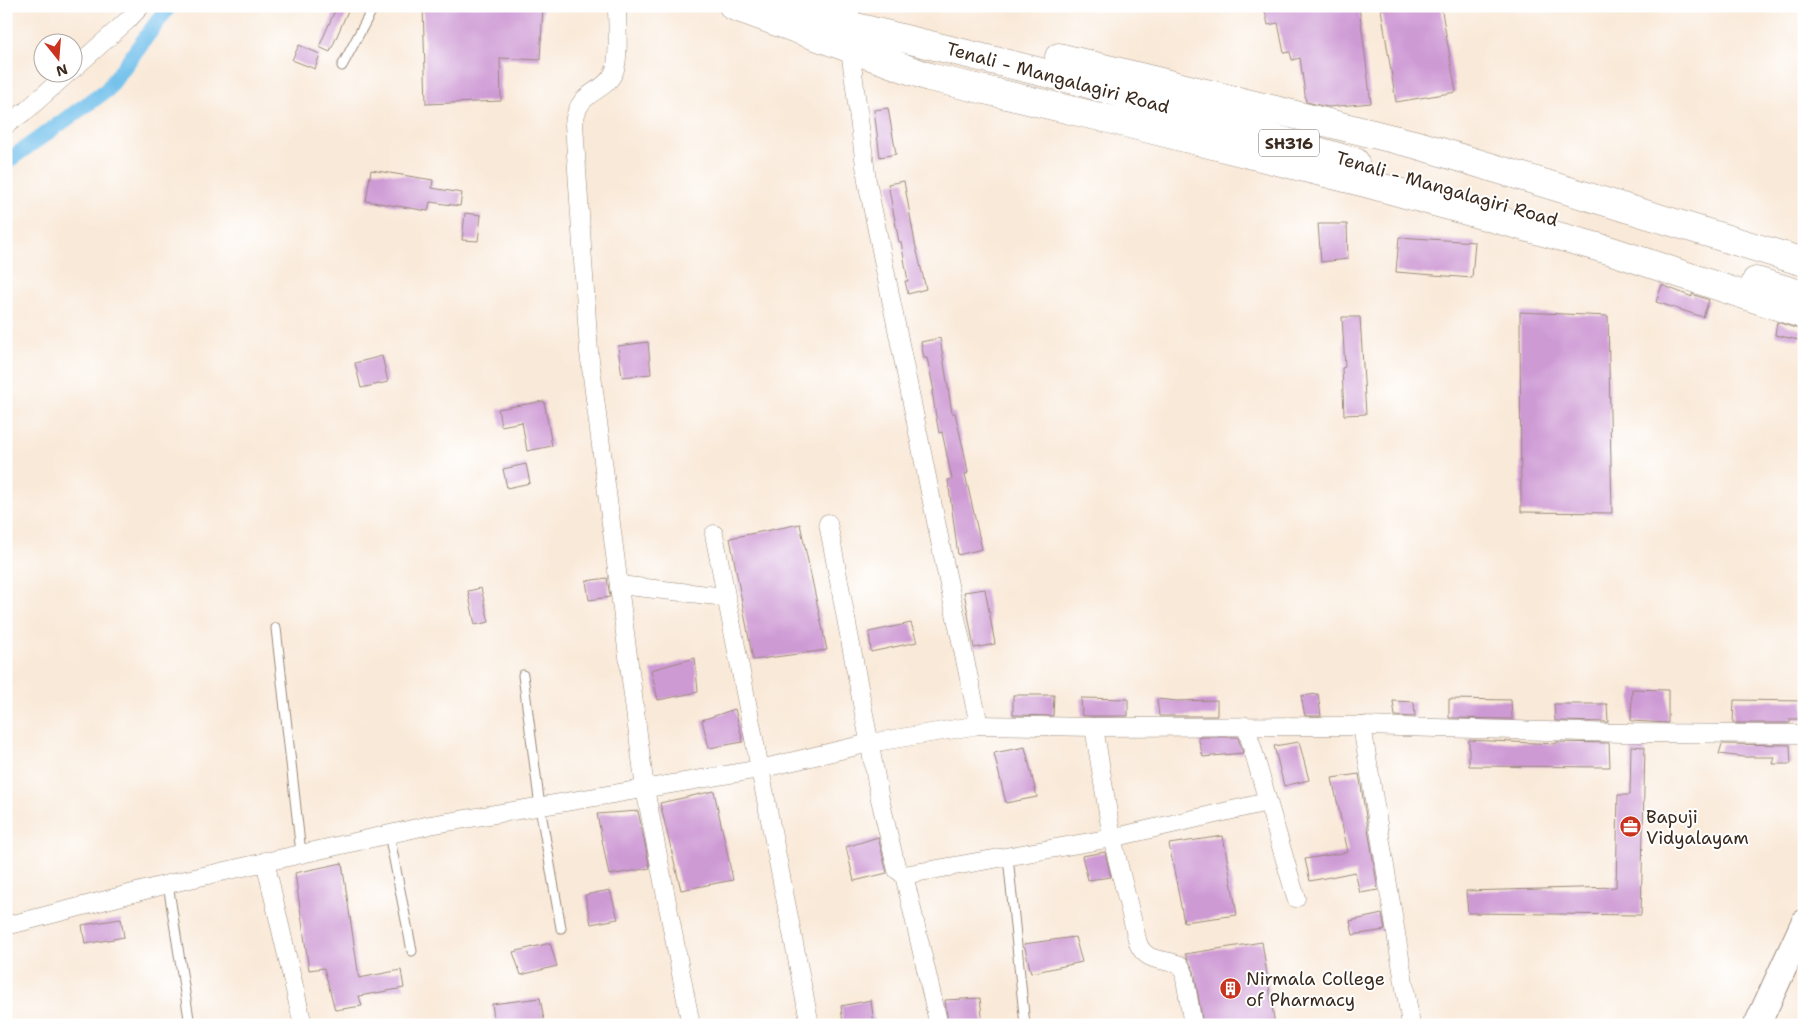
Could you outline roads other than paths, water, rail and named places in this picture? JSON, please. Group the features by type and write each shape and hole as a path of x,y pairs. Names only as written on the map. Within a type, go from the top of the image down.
{"main road":[{"path":"733,6 929,77 1113,120 1369,184 1612,251 1804,316"},
{"name":"Tenali - Mangalagiri Road","path":"770,6 1082,82 1804,295"},
{"path":"818,6 854,10 1018,46 1418,144 1804,262"}],"street":[{"path":"82,61 141,6"},
{"path":"617,6 617,60 615,71 609,80 584,98 575,112 574,124 590,352 645,789 691,1025"},
{"path":"850,49 867,181 979,725"},
{"path":"6,125 27,110 59,82"},
{"path":"828,524 880,799 897,870 904,874 1112,838 1267,802"},
{"path":"714,534 810,1025"},
{"path":"619,585 726,597"},
{"path":"6,926 168,884 430,825 760,769 870,743 979,725 1094,727 1362,726 1622,733 1804,734"},
{"path":"1246,726 1296,898"},
{"path":"1362,726 1411,1025"},
{"path":"1094,727 1112,838 1141,952 1150,958 1180,965 1184,973 1194,1025"},
{"path":"266,861 303,1025"},
{"path":"904,874 937,1017"},
{"path":"1757,1025 1804,923"}],"lane":[{"path":"342,66 374,6"},
{"path":"276,628 301,853"},
{"path":"523,675 540,807 561,928"},
{"path":"389,834 412,951"},
{"path":"1008,857 1025,1025"},
{"path":"168,884 190,1025"}],"waterway":[{"path":"6,162 107,90 169,6"}],"place":[{"name":"Bapuji Vidyalayam","path":"1630,827"},
{"name":"Nirmala College of Pharmacy","path":"1230,989"}]}
